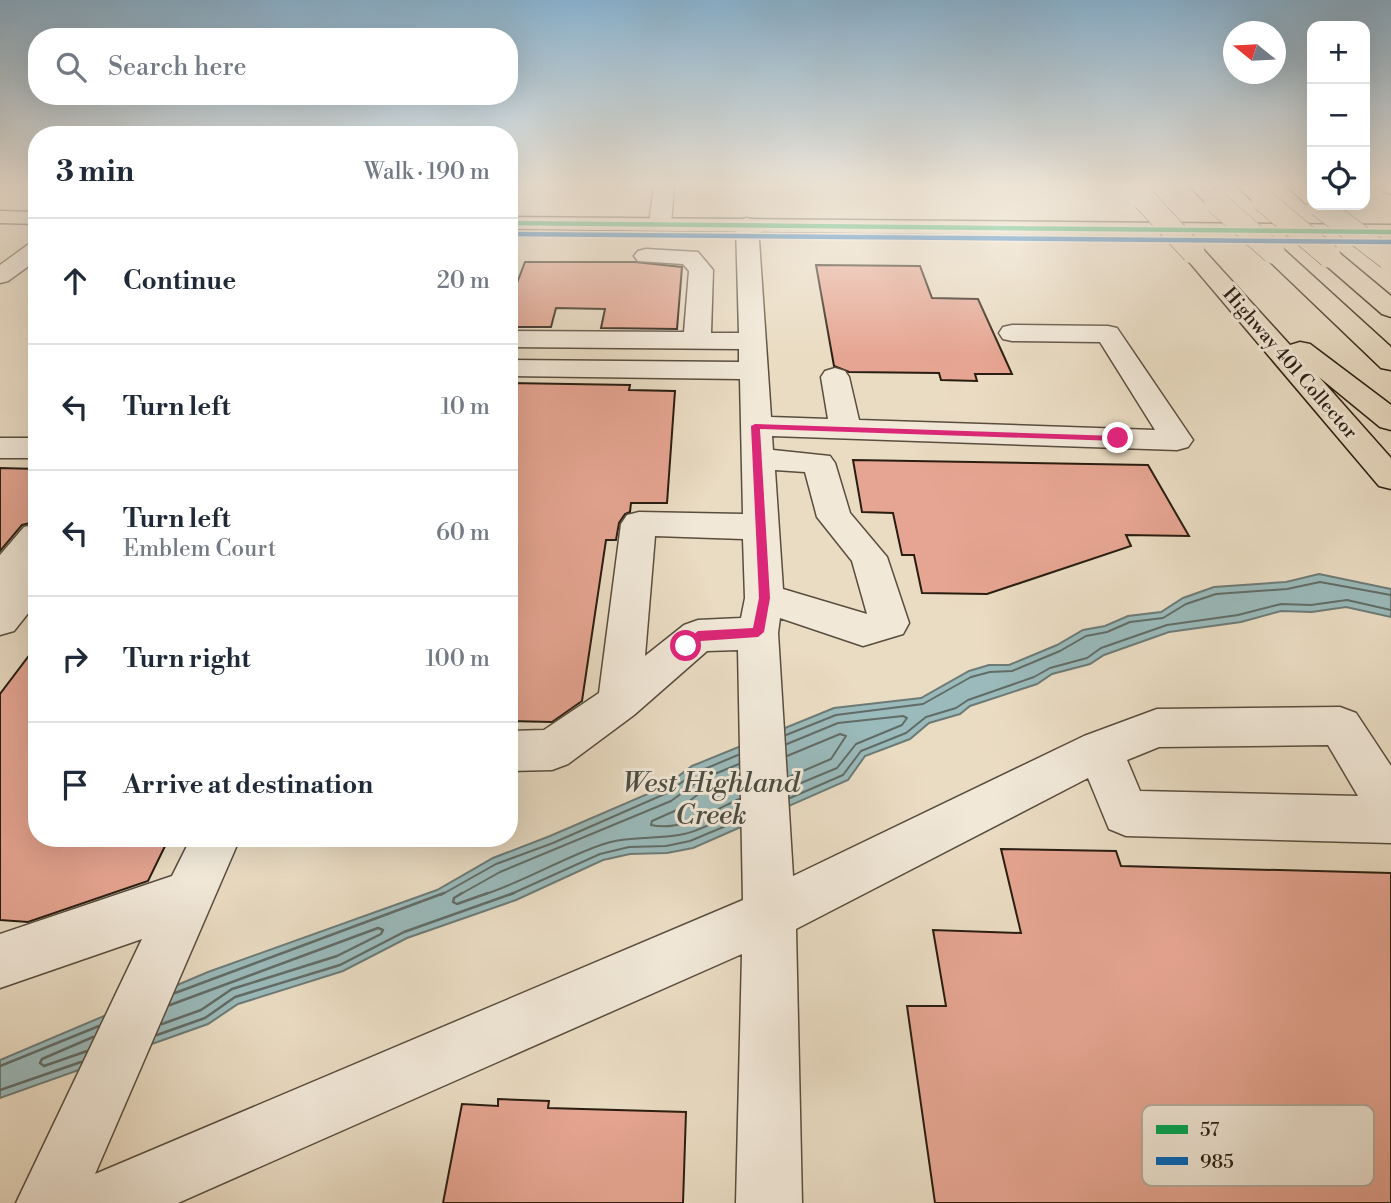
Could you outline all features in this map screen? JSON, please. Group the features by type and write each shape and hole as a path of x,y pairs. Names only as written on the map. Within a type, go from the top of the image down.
{"main road":[{"name":"Highway 401 Collector","path":"1184,242 1391,478"},
{"path":"1262,242 1391,362"},
{"path":"1313,242 1391,309"},
{"path":"1368,242 1390,259"},
{"path":"1241,307 1375,406 1391,421"}],"street":[{"path":"747,242 760,527 769,915 769,1203"},
{"path":"0,276 28,256"},
{"path":"646,256 690,257 701,270 697,340"},
{"path":"701,270 748,270"},
{"path":"756,443 845,429 1177,440 1108,334 1012,333"},
{"path":"518,339 751,341"},
{"path":"518,368 753,371"},
{"path":"835,377 845,429"},
{"path":"518,751 552,750 619,702 698,636 761,615 863,630 889,623 869,557 834,517 819,463 756,443"},
{"path":"0,448 28,448"},
{"path":"619,702 639,524 760,527"},
{"path":"0,580 28,547"},
{"path":"0,620 28,586"},
{"path":"103,1203 769,915 1101,750 1157,728 1340,726 1391,807"},
{"path":"1101,750 1126,813 1391,820"},
{"path":"49,1203 212,847"},
{"path":"0,961 179,915"}],"water":[{"name":"West Highland Creek","path":"1319,574 1391,589 1391,617 1346,607 1312,612 1281,611 1241,622 1169,632 1104,655 1090,664 1052,674 1037,684 970,706 960,714 929,723 910,739 865,756 848,780 693,848 667,853 630,854 603,860 516,900 407,938 343,971 238,1004 208,1024 0,1098 0,1060 208,972 437,890 493,858 664,787 692,766 834,708 921,698 969,671 989,665 1009,665 1057,645 1083,630 1105,626 1128,616 1161,612 1183,598 1214,587 1286,582"}],"building":[{"path":"525,262 635,262 682,267 677,329 601,328 605,309 556,308 551,327 518,327 518,280"},
{"path":"816,265 920,266 932,298 978,299 1012,374 975,374 977,381 941,380 939,373 849,372 834,366"},
{"path":"518,383 630,385 629,390 675,391 667,503 631,503 630,512 625,514 619,523 616,540 606,540 582,701 552,722 518,721"},
{"path":"853,460 1148,465 1189,536 1126,535 1131,546 987,594 922,593 914,555 902,555 893,513 862,512"},
{"path":"0,468 28,469 28,524 22,525 0,551"},
{"path":"28,657 28,847 165,847 148,881 28,922 0,920 0,694"},
{"path":"1001,849 1116,851 1121,866 1391,873 1391,1203 935,1203 907,1006 946,1006 933,930 1021,933"},
{"path":"498,1099 549,1101 548,1108 686,1112 683,1203 443,1203 462,1104 498,1106"}],"route":[{"path":"686,646 698,636 758,632 764,598 755,426 1118,438"}]}
